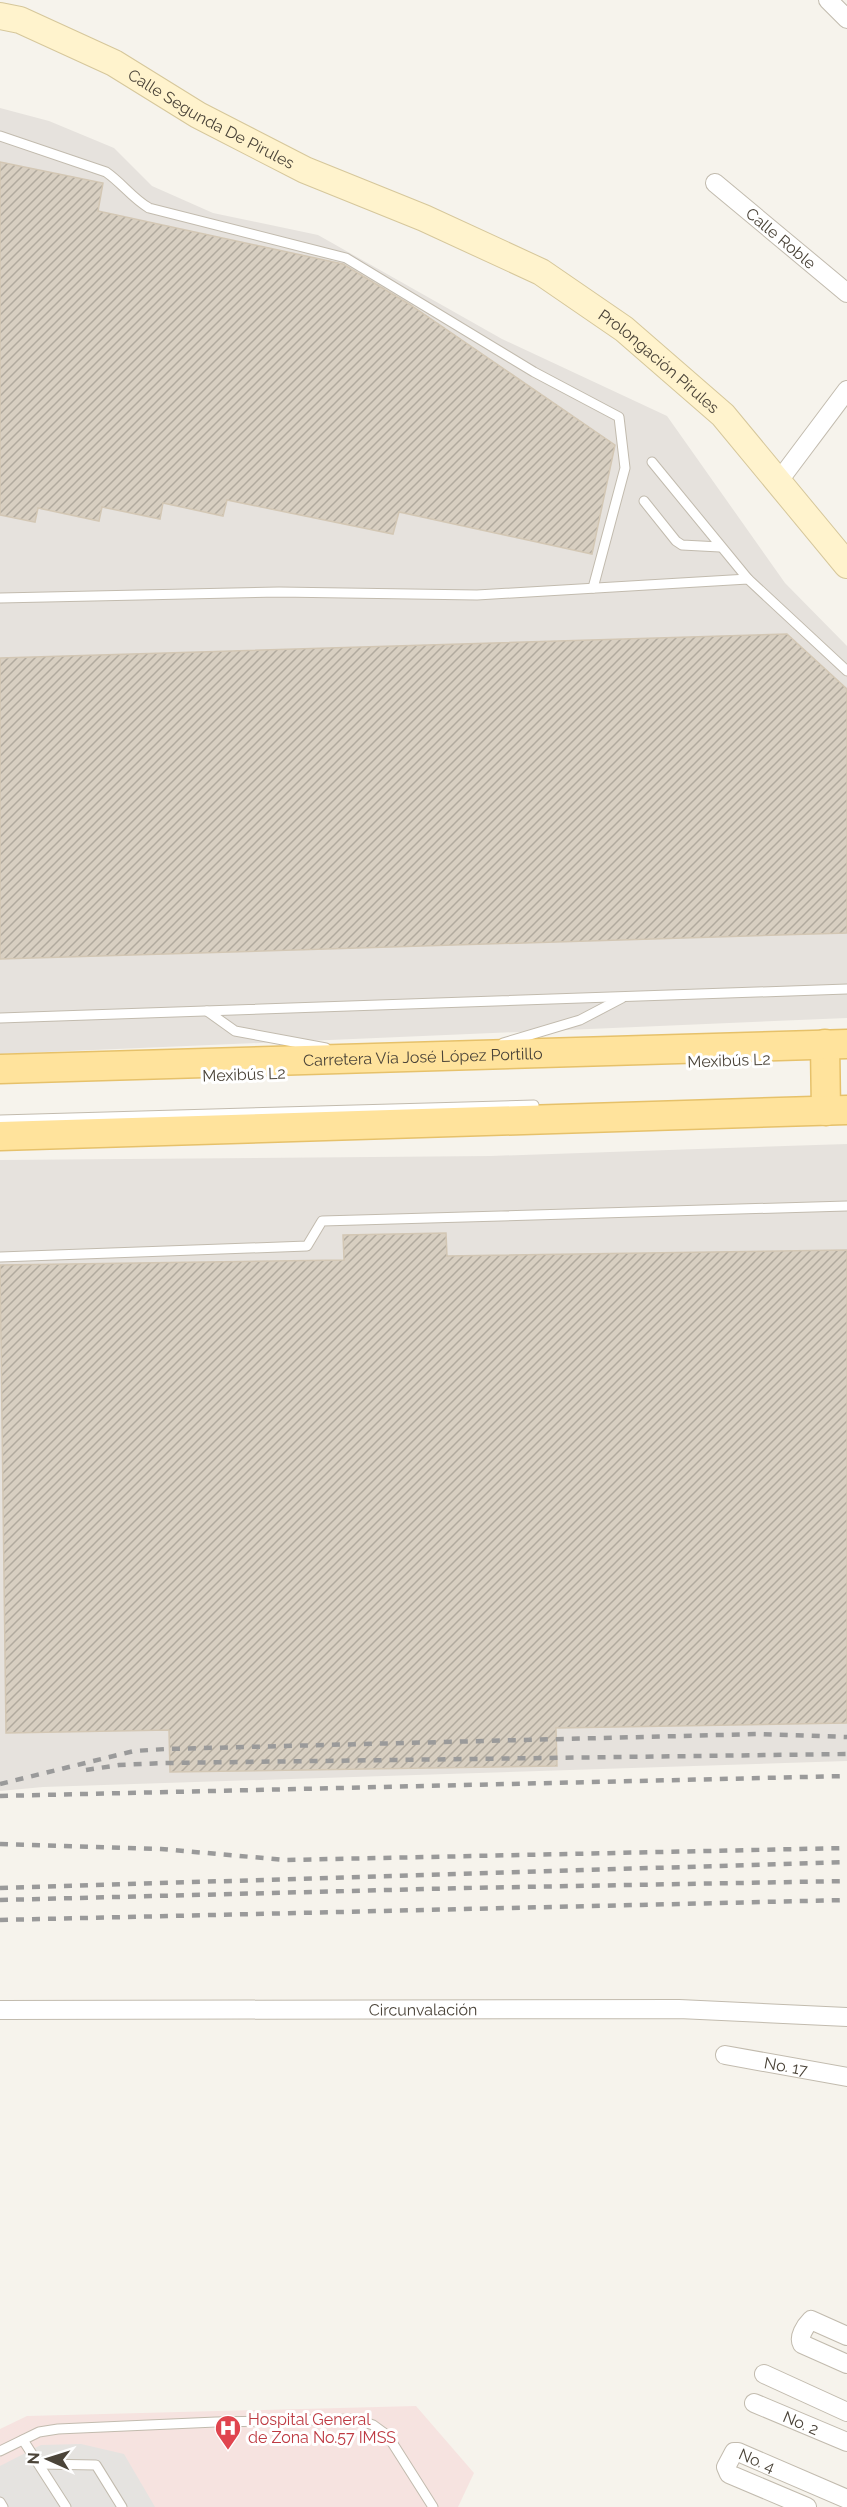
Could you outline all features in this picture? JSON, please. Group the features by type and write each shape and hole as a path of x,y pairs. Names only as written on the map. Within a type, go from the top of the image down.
{"main road":[{"name":"Calle Segunda De Pirules","path":"0,16 20,20 114,63 198,115 305,170 424,218"},
{"name":"Prolongación Pirules","path":"424,218 541,272 624,329 723,415 847,565"},
{"name":"Carretera Vía José López Portillo","path":"0,1069 468,1055 829,1052"},
{"path":"0,1136 830,1103 829,1052"}],"street":[{"path":"828,0 847,19"},
{"name":"Calle Roble","path":"715,183 847,293"},
{"path":"778,482 847,390"},
{"name":"Circunvalación","path":"0,2010 679,2009 847,2017"},
{"name":"No. 17","path":"725,2055 847,2077"},
{"path":"847,2336 811,2320 800,2341 802,2344 847,2364"},
{"name":"No. 2","path":"765,2374 847,2412"},
{"name":"No. 2","path":"754,2403 847,2442"},
{"name":"No. 4","path":"807,2507 729,2474 726,2467 730,2456 738,2452 847,2501 841,2507"}],"lane":[{"path":"0,136 106,172 120,182 136,200 149,208 346,258 534,372 618,417 625,468 592,588"},
{"path":"652,462 748,579 847,671"},
{"path":"645,501 675,541 682,545 720,547"},
{"path":"0,597 279,592 477,595 748,579"},
{"path":"0,1018 847,989"},
{"path":"468,1055 580,1020 624,997"},
{"path":"207,1011 235,1031 252,1036 304,1042 363,1058"},
{"path":"0,1120 538,1105"},
{"path":"0,1257 307,1246 322,1221 847,1206"},
{"path":"0,2451 39,2432 58,2429 356,2419 373,2425 388,2436 433,2507"},
{"path":"23,2440 66,2507"},
{"path":"39,2464 96,2465 122,2507"},
{"path":"0,2502 3,2507"}],"shaded area":[{"path":"0,108 49,121 114,148 152,186 213,213 318,235 502,339 667,416 785,583 847,646 847,1018 0,1054"},
{"path":"847,1144 847,1761 43,1787 0,1791 0,1160 491,1156"},
{"name":"Hospital General de Zona No.57 IMSS","path":"416,2406 474,2473 458,2507 0,2507 0,2429 27,2416"},
{"path":"81,2444 124,2454 155,2507 0,2507 0,2466 41,2445"}],"building":[{"path":"0,162 103,183 98,211 343,264 409,304 615,445 592,554 399,512 393,534 227,500 223,516 163,503 160,519 102,507 99,521 38,508 35,522 0,515"},
{"path":"787,634 847,689 847,933 0,959 0,658"},
{"path":"446,1233 447,1256 847,1250 847,1723 556,1728 557,1766 170,1772 169,1730 6,1733 0,1265 344,1260 343,1235"}],"railway":[{"path":"0,1784 134,1751 166,1749 760,1734 847,1737"},
{"path":"86,1770 119,1765 165,1763 847,1754"},
{"path":"0,1796 847,1776"},
{"path":"0,1844 161,1849 286,1860 847,1848"},
{"path":"0,1888 847,1862"},
{"path":"0,1900 847,1881"},
{"path":"0,1920 847,1900"}],"place":[{"name":"Hospital General de Zona No.57 IMSS","path":"228,2451"}]}
